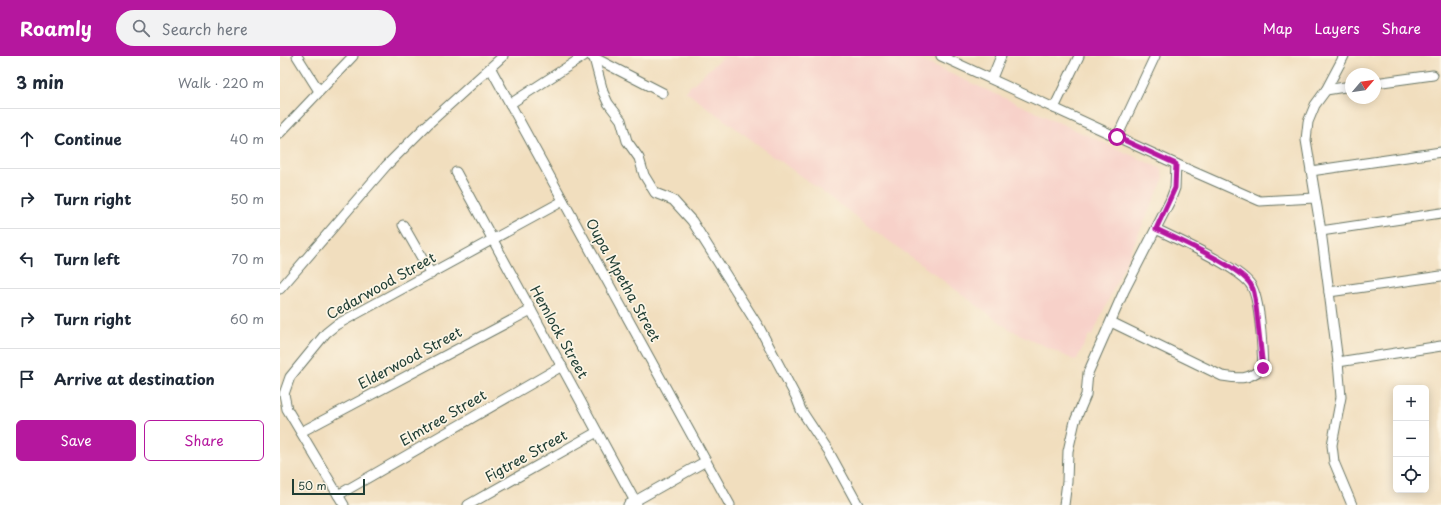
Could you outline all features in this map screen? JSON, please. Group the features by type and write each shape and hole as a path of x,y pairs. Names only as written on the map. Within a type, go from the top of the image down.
{"street":[{"path":"297,56 319,91"},
{"path":"280,133 353,56"},
{"path":"280,289 386,166 427,125 491,69 503,56"},
{"path":"510,104 584,56"},
{"path":"941,56 1260,201 1315,198"},
{"path":"992,78 1002,56"},
{"path":"1054,108 1079,56"},
{"path":"1117,137 1155,56"},
{"path":"1344,56 1326,90 1315,105 1308,122 1306,140 1321,231 1338,362 1341,397 1332,445 1334,462 1352,505"},
{"path":"593,57 663,93"},
{"path":"593,57 603,92 608,103 621,120 627,141 639,158 644,175 655,193 673,200 692,221 760,329 796,397 801,410 830,454 858,505"},
{"name":"Oupa Mpetha Street","path":"491,69 730,505"},
{"path":"1381,82 1433,75"},
{"path":"1326,90 1345,87"},
{"path":"1311,170 1441,152"},
{"path":"1064,505 1068,482 1068,451 1075,421 1086,395 1088,373 1110,322 1175,188 1176,164"},
{"name":"Hemlock Street","path":"456,172 598,432 634,504"},
{"name":"Cedarwood Street","path":"344,505 287,409 284,394 290,377 326,333 336,325 431,274 492,238 563,201"},
{"path":"1321,231 1441,213"},
{"path":"404,225 431,274"},
{"path":"1110,322 1222,376 1241,379 1253,376 1263,368 1255,298 1252,287 1247,280 1224,265 1156,229"},
{"path":"1329,292 1441,276"},
{"name":"Elderwood Street","path":"301,432 531,310"},
{"path":"1338,362 1441,346"},
{"name":"Elmtree Street","path":"338,495 562,366"},
{"name":"Figtree Street","path":"468,505 598,432"},
{"path":"634,504 706,461"}],"shaded area":[{"path":"724,56 911,56 1160,168 1164,178 1092,336 1089,335 1076,361 1009,329 685,91"}],"route":[{"path":"1117,137 1176,164 1177,173 1175,188 1156,229 1238,272 1247,280 1252,287 1259,318 1263,368"}]}
